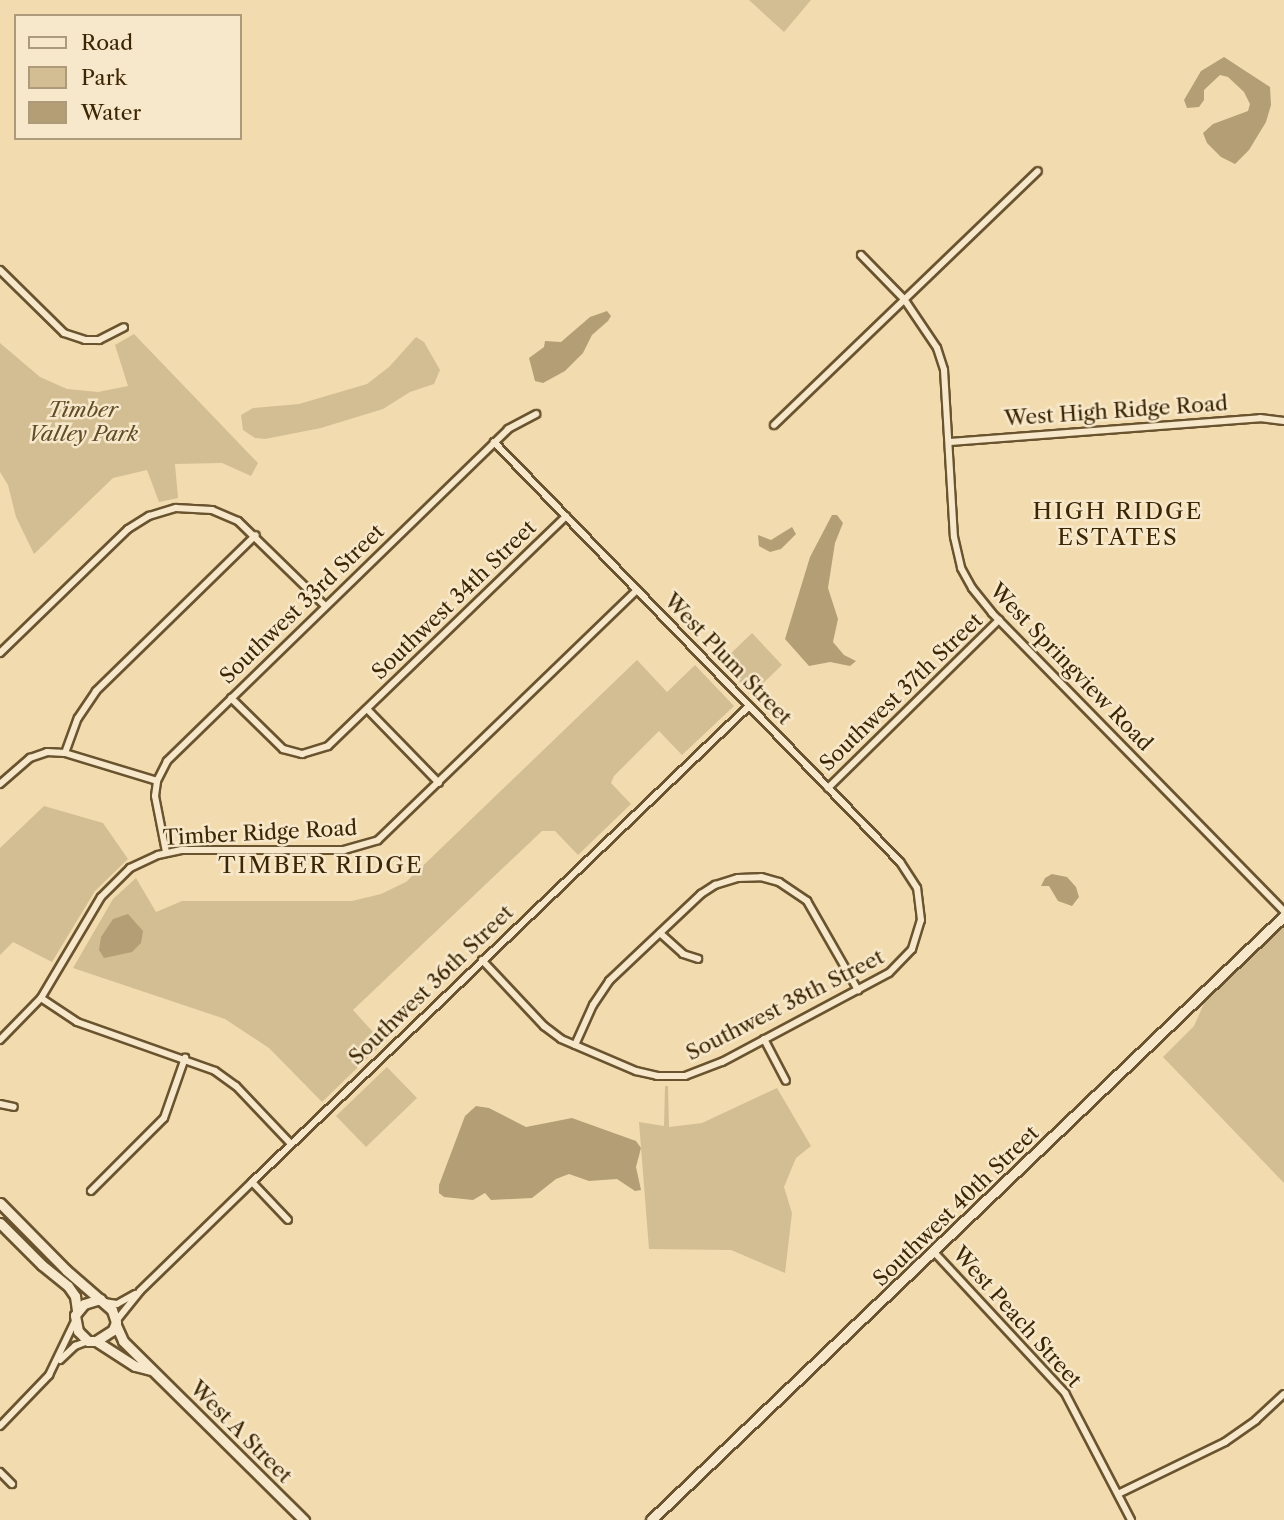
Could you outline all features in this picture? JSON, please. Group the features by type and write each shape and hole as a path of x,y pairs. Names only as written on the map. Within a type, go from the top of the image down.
{"main road":[{"name":"Southwest 40th Street","path":"651,1520 1284,914"},
{"path":"0,1203 66,1270 113,1310 116,1323 109,1334 92,1341 78,1331 75,1296 68,1286 0,1223"},
{"path":"76,1316 89,1301 102,1301"},
{"name":"West A Street","path":"116,1323 123,1341 304,1520"},
{"name":"West A Street","path":"92,1341 135,1366 152,1370"}],"street":[{"path":"774,425 1038,171"},
{"name":"West Springview Road","path":"861,255 904,299 937,348 944,370 958,556 972,588 999,620 1284,914"},
{"path":"0,270 64,333 85,340 99,340 124,327"},
{"name":"Southwest 33rd Street","path":"157,780 167,761 494,442 520,421 536,414"},
{"name":"West High Ridge Road","path":"950,442 1260,418 1284,421"},
{"name":"West Plum Street","path":"494,442 907,871 917,888 921,909"},
{"path":"0,653 128,529 149,516 176,508 202,508 225,514 256,535 325,607"},
{"name":"Southwest 34th Street","path":"231,698 275,743 302,754 328,746 566,516"},
{"path":"65,753 78,718 96,691 256,535"},
{"name":"Timber Ridge Road","path":"0,1040 41,998 110,886 138,863 166,852 355,849 388,832 637,590"},
{"name":"Southwest 37th Street","path":"828,788 999,620"},
{"name":"Southwest 36th Street","path":"116,1323 139,1291 749,706"},
{"path":"367,709 439,783"},
{"path":"1,782 30,758 47,752 65,753 157,780 155,806 166,852"},
{"path":"482,960 544,1026 575,1045 603,989 660,933 709,889 730,879 753,877 787,886 807,901 818,915 858,990"},
{"name":"Southwest 38th Street","path":"575,1045 636,1071 667,1077 695,1073 889,973 903,960 917,936 921,909"},
{"path":"660,933 682,954 698,959"},
{"path":"41,998 77,1022 185,1058 228,1079 291,1144"},
{"path":"764,1039 786,1081"},
{"path":"91,1191 164,1118 185,1058"},
{"path":"0,1104 14,1107"},
{"path":"251,1182 288,1220"},
{"name":"West Peach Street","path":"933,1251 1065,1393 1131,1520"},
{"name":"Southwest 36th Street","path":"102,1301 117,1304 139,1291"},
{"path":"58,1361 76,1316"},
{"path":"0,1426 43,1382 58,1361 75,1346 92,1341"},
{"path":"1118,1494 1225,1442 1256,1420 1284,1394"},
{"path":"0,1472 12,1484"}],"green space":[{"path":"749,0 811,0 784,32"},
{"name":"Timber Valley Park","path":"134,334 258,463 251,476 222,463 175,464 178,498 159,502 147,470 113,478 34,554 16,517 8,485 0,472 0,343 40,377 67,389 98,392 128,386 115,345"},
{"path":"416,337 424,342 440,370 434,384 410,392 383,409 321,428 265,439 255,438 243,430 241,415 253,408 299,404 367,384 389,367"},
{"path":"752,633 782,665 752,694 721,663"},
{"path":"637,660 667,692 695,665 734,706 682,755 659,731 614,776 611,783 631,804 578,855 555,831 542,831 353,1010 383,1043 322,1102 269,1048 225,1019 73,968 113,899 136,878 156,912 182,901 352,901 381,894 406,882"},
{"path":"44,806 103,823 128,859 95,891 52,962 13,942 0,955 0,848"},
{"path":"1284,923 1284,1183 1163,1057 1194,1026 1205,1001"},
{"path":"387,1067 417,1098 366,1147 336,1116"},
{"path":"665,1086 668,1086 669,1127 702,1123 777,1088 811,1146 796,1158 784,1187 792,1213 785,1273 731,1250 649,1249 639,1122 664,1126"}],"water":[{"path":"1224,57 1270,87 1271,105 1266,122 1249,150 1235,164 1221,157 1207,143 1203,133 1213,124 1248,111 1250,104 1244,92 1228,77 1220,75 1204,90 1204,100 1199,107 1187,108 1184,100 1201,71"},
{"path":"607,311 611,316 608,321 592,335 583,353 565,371 543,383 535,381 529,358 544,347 545,341 561,342 590,317"},
{"path":"832,515 837,515 843,523 835,543 828,588 838,619 833,642 844,655 856,661 850,666 830,662 809,666 785,639 810,557"},
{"path":"792,527 796,534 781,549 770,552 759,546 758,535 771,540"},
{"path":"1052,874 1067,877 1076,887 1079,897 1072,906 1058,901 1049,886 1041,886 1045,878"},
{"path":"128,914 143,931 141,943 132,952 104,958 99,950 101,937 113,919"},
{"path":"476,1106 489,1108 526,1127 572,1118 636,1141 641,1148 636,1167 641,1190 635,1191 617,1179 589,1181 569,1174 556,1179 532,1198 491,1200 485,1193 473,1200 444,1197 439,1193 439,1185 465,1116"}],"district":[{"name":"HIGH RIDGE ESTATES","path":"1118,524"},
{"name":"TIMBER RIDGE","path":"321,865"}]}
